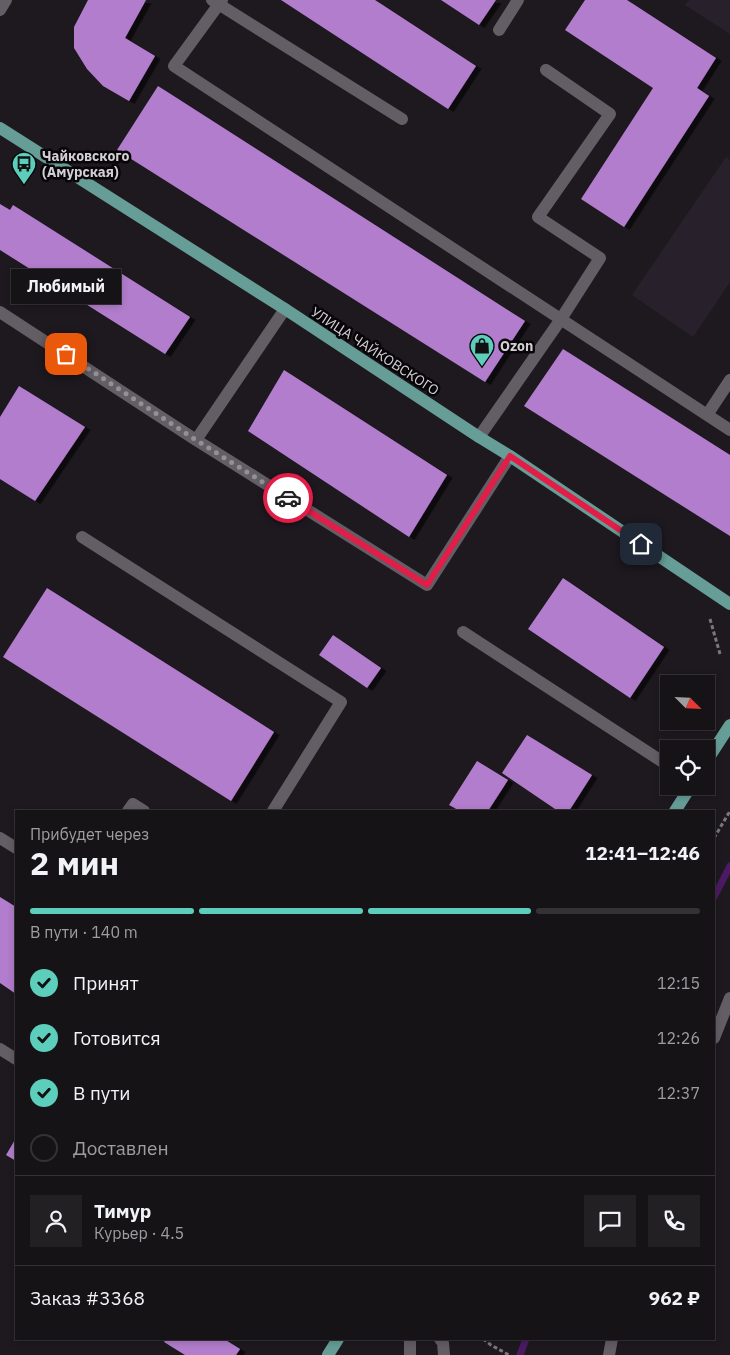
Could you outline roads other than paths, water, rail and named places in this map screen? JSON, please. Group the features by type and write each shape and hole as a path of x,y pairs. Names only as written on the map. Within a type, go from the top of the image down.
{"main road":[{"name":"УЛИЦА ЧАЙКОВСКОГО","path":"0,128 285,309 510,456 730,604"},
{"path":"715,748 730,725"},
{"path":"676,810 685,795"},
{"path":"328,1355 337,1340"}],"street":[{"path":"0,10 6,0"},
{"path":"499,30 518,0"},
{"path":"402,119 217,1 174,66 730,430"},
{"path":"479,437 561,319 600,258 538,216 610,114 546,70"},
{"path":"196,440 285,309"},
{"path":"0,312 196,440 427,585 510,456"},
{"path":"707,415 730,380"},
{"path":"82,537 341,702 273,810"},
{"path":"462,632 660,760"},
{"path":"129,810 133,804 142,810"},
{"path":"0,838 15,847"},
{"path":"715,1036 730,998"},
{"path":"0,1049 15,1058"},
{"path":"410,1340 410,1355"},
{"path":"441,1340 443,1343 444,1355"},
{"path":"609,1355 612,1340"}],"waterway":[{"path":"715,895 730,866"},
{"path":"520,1355 526,1340"}],"place":[{"name":"Чайковского (Амурская)","path":"24,185"},
{"name":"Любимый","path":"66,354"},
{"name":"Ozon","path":"482,367"}]}
